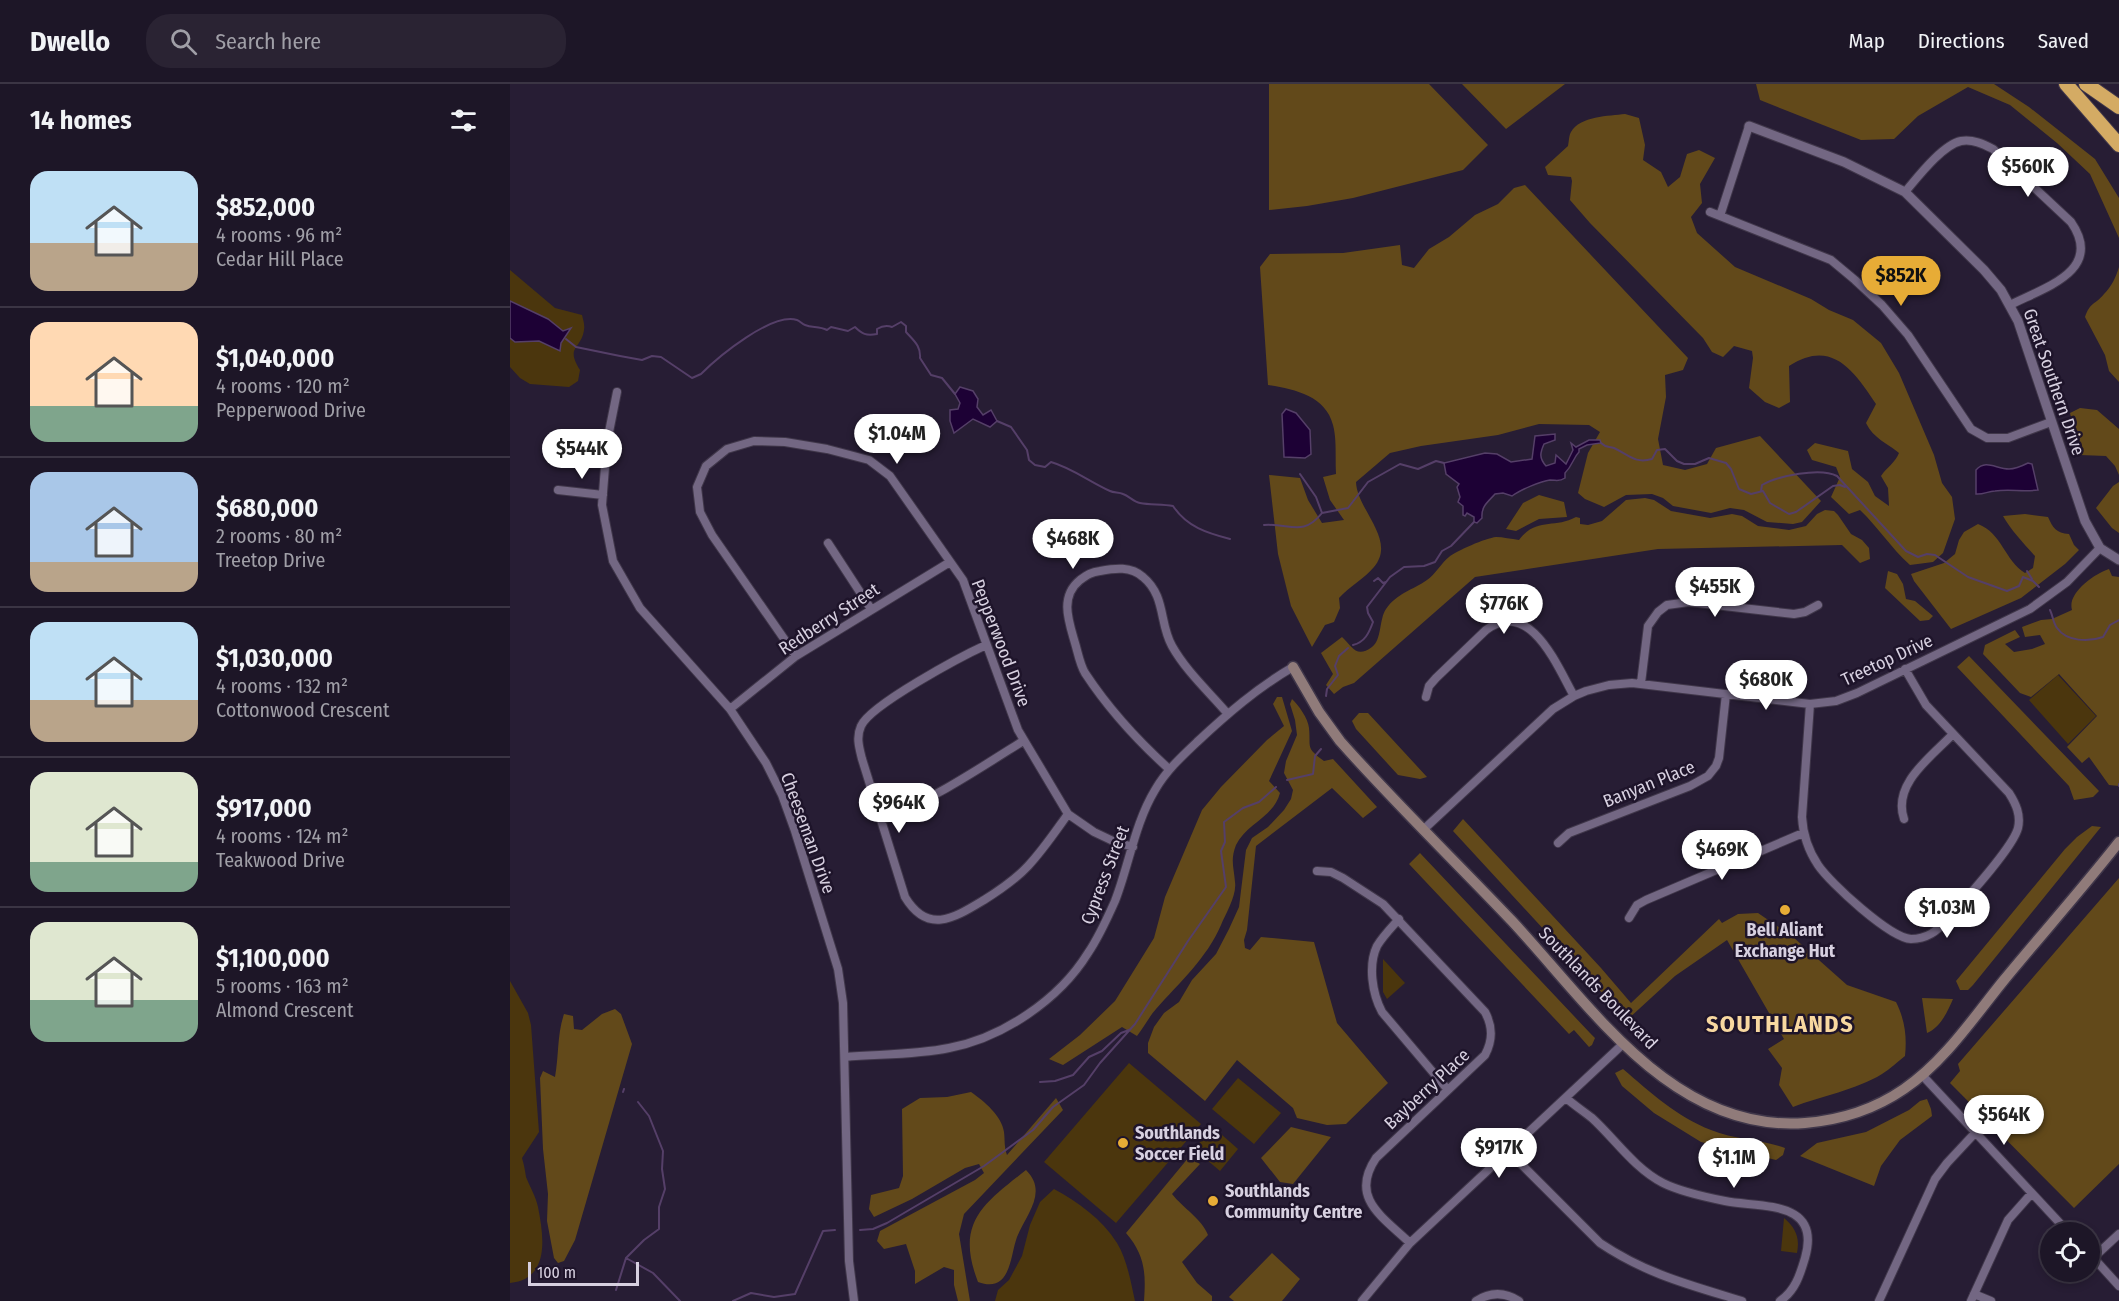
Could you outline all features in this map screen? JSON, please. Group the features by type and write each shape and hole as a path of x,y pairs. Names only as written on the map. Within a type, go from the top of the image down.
{"highway":[{"path":"2066,84 2119,145"},
{"path":"2086,84 2119,107"}],"main road":[{"name":"Southlands Boulevard","path":"1293,667 1310,698 1340,741 1501,909 1623,1044 1672,1084 1701,1102 1744,1118 1794,1124 1842,1117 1884,1101 1922,1075 1958,1037 2119,842"},
{"path":"2098,867 2119,852"}],"street":[{"name":"Great Southern Drive","path":"1749,126 1844,162 1905,192 1984,270 2001,290 2018,321 2079,509 2100,548 2119,560"},
{"path":"1720,216 1749,126"},
{"path":"1905,192 1944,150 1960,141 1979,142 1993,149 2071,222 2080,245 2078,262 2072,273 2010,305"},
{"path":"1710,212 1831,260 1882,305 1908,335 1971,429 1987,438 2008,438 2051,422"},
{"name":"Cheeseman Drive","path":"617,392 607,442 602,505 613,561 640,608 730,709 766,763 782,795 795,831 837,969 843,1003 849,1261 854,1301"},
{"name":"Pepperwood Drive","path":"796,656 712,535 700,512 697,487 706,466 727,449 754,441 785,442 827,449 869,460 890,476 963,580 1023,741 1068,814 1094,832 1133,847"},
{"path":"558,490 603,495"},
{"path":"828,543 871,609"},
{"name":"Treetop Drive","path":"1423,830 1543,717 1574,696 1610,685 1641,683 1809,704 1836,701 2030,609 2067,582 2100,548"},
{"name":"Redberry Street","path":"730,709 796,656 950,562"},
{"path":"1169,769 1117,714 1083,670 1068,616 1067,603 1077,583 1091,572 1111,569 1128,569 1141,575 1155,588 1171,644 1180,658 1227,713"},
{"path":"1641,683 1648,626 1658,612 1667,605 1689,602 1794,614 1805,612 1818,605"},
{"path":"1425,697 1436,678 1486,630 1508,622 1524,625 1536,633 1574,696"},
{"path":"986,645 953,661 871,712 865,719 857,737 905,897 918,914 926,919 949,919 964,913 1014,880 1038,855 1068,814"},
{"name":"Cypress Street","path":"845,1057 949,1048 991,1035 1034,1009 1056,992 1088,954 1115,899 1148,805 1169,769 1227,713 1293,667"},
{"path":"1809,704 1803,833 1810,852 1825,875 1896,935 1910,939 1925,937 1932,934 1947,920 2006,849 2016,834 2019,822 2017,808 2009,794 1919,697 1905,669"},
{"name":"Banyan Place","path":"1558,843 1569,833 1690,786 1708,776 1719,758 1726,694"},
{"path":"1904,819 1901,810 1903,791 1916,772 1953,734"},
{"path":"881,820 914,807 944,791 1023,741"},
{"path":"1629,918 1637,905 1646,900 1803,833"},
{"name":"Bayberry Place","path":"1317,871 1331,872 1364,890 1399,919 1485,1012 1491,1023 1491,1044 1485,1055 1376,1158 1370,1167 1365,1183 1371,1205 1410,1243"},
{"path":"1399,919 1382,938 1376,949 1373,976 1376,1000 1382,1012 1448,1090"},
{"path":"1366,1300 1410,1243 1623,1044"},
{"path":"1922,1075 2058,1222"},
{"path":"1566,1098 1592,1118 1639,1165 1663,1183 1727,1202 1780,1207 1794,1214 1807,1235 1806,1253 1796,1285 1780,1301"},
{"path":"1879,1301 1935,1179 1975,1133"},
{"path":"1509,1152 1600,1243 1616,1254 1664,1278 1742,1301"},
{"path":"1990,1301 1972,1297 2008,1220 2031,1194"},
{"path":"2100,1249 2119,1234"},
{"path":"2100,1266 2119,1286"},
{"path":"1476,1301 1488,1295 1498,1294 1509,1295 1519,1301"}],"shaded area":[{"path":"1269,84 1429,84 1488,145 1463,170 1353,198 1269,210"},
{"path":"1462,84 1565,84 1506,129"},
{"path":"1756,84 1994,84 2029,107 2095,159 2119,198 2119,238 2090,174 2057,143 2010,105 1968,87 1918,116 1894,139 1861,140 1760,100"},
{"path":"1625,114 1639,118 1645,145 1643,160 1661,172 1668,187 1680,177 1687,154 1699,150 1715,158 1700,184 1702,203 1691,217 1697,233 1735,267 1811,299 1853,320 1881,343 1899,373 1934,455 1942,483 1952,497 1955,519 1943,553 1933,562 1910,565 1860,510 1849,514 1831,497 1840,477 1836,467 1812,460 1807,450 1815,443 1848,451 1852,469 1868,482 1875,496 1889,506 1888,488 1881,476 1899,453 1877,437 1866,423 1876,404 1850,370 1830,357 1818,355 1804,358 1789,366 1790,402 1779,408 1765,402 1749,388 1752,351 1734,346 1723,357 1712,352 1703,338 1570,200 1571,177 1548,175 1545,167 1568,146 1570,133 1575,127 1595,118"},
{"path":"1525,185 1688,358 1683,370 1665,375 1666,397 1658,439 1663,465 1685,470 1707,464 1716,448 1760,436 1821,501 1802,522 1793,524 1767,522 1744,510 1730,508 1711,513 1673,506 1663,498 1652,494 1626,495 1604,507 1585,499 1578,493 1588,453 1600,432 1589,425 1539,424 1498,435 1421,446 1390,453 1356,482 1362,503 1379,536 1380,557 1370,571 1339,598 1340,608 1334,622 1325,625 1312,647 1291,606 1278,554 1269,475 1300,478 1308,500 1322,523 1344,520 1330,500 1323,477 1336,474 1334,431 1329,415 1316,401 1298,392 1268,385 1260,267 1270,254 1343,253 1400,245 1402,265 1414,268 1429,249 1449,237 1475,215 1498,204 1514,188"},
{"path":"2119,267 2119,382 2109,371 2105,355 2085,317 2091,306 2109,288"},
{"path":"510,270 555,308 582,315 584,330 574,352 580,370 578,381 569,387 530,384 520,378 510,367"},
{"path":"510,301 548,319 563,331 571,328 561,343 560,351 539,341 515,342 510,338"},
{"path":"960,387 973,391 978,399 977,407 983,415 991,410 997,421 990,427 973,419 954,433 950,421 950,410 958,409 960,403 955,394"},
{"path":"2080,408 2097,410 2119,429 2119,475 2106,456 2080,455 2070,413"},
{"path":"1286,409 1296,413 1310,430 1311,454 1305,458 1284,457 1282,414"},
{"path":"1555,434 1555,440 1544,444 1542,450 1541,458 1546,466 1555,463 1556,455 1566,464 1573,450 1571,443 1576,447 1589,440 1600,440 1601,443 1579,449 1565,473 1565,478 1558,481 1541,482 1512,496 1503,493 1495,494 1485,504 1482,518 1477,523 1474,522 1474,517 1467,513 1463,515 1463,506 1458,502 1460,497 1457,487 1459,484 1446,474 1444,463 1485,453 1497,454 1511,462 1532,459 1535,436"},
{"path":"2028,463 2032,464 2038,490 2000,490 1976,494 1976,470 1980,467 1987,465 2011,469"},
{"path":"2119,482 2119,533 2096,508 2113,486"},
{"path":"1539,495 1564,502 1567,517 1539,519 1516,531 1506,529 1523,503"},
{"path":"1645,498 1654,500 1671,511 1710,518 1732,514 1742,516 1758,526 1789,530 1806,526 1817,514 1825,510 1834,511 1851,534 1862,540 1869,548 1870,559 1860,563 1842,545 1658,549 1475,577 1354,683 1334,694 1326,685 1333,674 1321,653 1342,637 1358,651 1362,652 1372,647 1377,640 1384,613 1390,604 1400,595 1430,578 1453,554 1491,538 1519,540 1532,528 1576,517 1580,518 1580,524 1588,525 1602,521 1626,500"},
{"path":"2025,514 2048,517 2056,529 2069,534 2079,550 2065,564 2021,598 1951,629 1911,574 1944,563 1955,554 1964,532 1978,524 1993,534 2013,562 2025,573 2033,568 2035,556 2003,516"},
{"path":"2109,569 2112,576 2119,577 2119,786 2109,785 2089,757 2082,763 2067,747 2097,716 2059,674 2031,697 2020,693 1983,654 1985,645 2015,630 2020,637 2005,644 2014,652 2045,644 2040,635 2025,637 2022,627 2041,620 2052,619 2072,610 2074,597 2083,585"},
{"path":"1888,571 1897,574 1903,584 1906,599 1915,601 1933,616 1929,620 1920,621 1885,588"},
{"path":"1969,656 2099,791 2093,797 2074,800 2069,786 1957,667"},
{"path":"2058,675 2096,716 2068,744 2029,700"},
{"path":"1277,697 1282,697 1292,731 1269,781 1280,793 1272,808 1246,831 1236,845 1233,860 1234,893 1215,937 1192,970 1153,1012 1137,1036 1122,1027 1063,1065 1049,1059 1080,1035 1115,1001 1154,938 1165,897 1202,810 1221,787 1284,726 1273,704"},
{"path":"1292,699 1307,720 1311,750 1324,761 1333,759 1377,807 1363,818 1332,788 1256,846 1244,940 1245,948 1250,950 1261,937 1314,942 1337,1023 1388,1083 1346,1124 1327,1125 1297,1118 1293,1108 1237,1060 1205,1101 1148,1053 1148,1043 1154,1027 1164,1013 1179,1002 1192,980 1216,954 1229,929 1239,907 1246,850 1252,838 1268,827 1291,799 1293,790 1284,773 1286,761 1297,735 1290,704"},
{"path":"1359,713 1368,713 1427,777 1420,779 1398,775 1356,729 1352,721"},
{"path":"1463,819 1631,1003 1719,919 1722,923 1738,914 1758,913 1793,937 1847,985 1896,1002 1905,1029 1905,1056 1872,1080 1793,1107 1779,1085 1782,1068 1768,1049 1784,1039 1727,940 1675,976 1627,1020 1453,831"},
{"path":"2092,826 2101,827 1973,985 1968,990 1960,990 1956,981 2065,849"},
{"path":"1420,853 1595,1038 1592,1045 1589,1047 1574,1030 1569,1034 1409,864"},
{"path":"2119,878 2119,1164 2074,1208 1950,1083 1960,1071 1958,1064"},
{"path":"1383,959 1405,983 1387,999 1383,992"},
{"path":"510,981 528,1013 531,1025 539,1132 522,1158 526,1177 538,1207 542,1243 538,1265 532,1274 523,1280 510,1283"},
{"path":"1922,998 1953,999 1940,1023 1927,1033"},
{"path":"615,1009 621,1014 632,1044 575,1240 564,1261 558,1263 554,1258 547,1221 548,1194 543,1149 540,1078 543,1071 555,1077 564,1014 573,1016 574,1029 582,1030 602,1014"},
{"name":"Southlands Soccer Field","path":"1129,1063 1201,1124 1116,1223 1044,1162"},
{"path":"1623,1069 1664,1103 1699,1125 1720,1133 1785,1148 1783,1155 1776,1160 1701,1142 1654,1113 1622,1086 1615,1073"},
{"path":"1238,1078 1281,1113 1254,1144 1212,1109"},
{"path":"971,1092 987,1104 1000,1120 1007,1155 1056,1098 1063,1110 964,1214 959,1234 970,1301 958,1301 954,1285 954,1270 944,1267 915,1284 915,1271 906,1244 884,1249 877,1241 880,1231 975,1180 984,1173 979,1164 965,1168 912,1199 874,1217 869,1209 871,1195 899,1188 903,1176 902,1109 920,1098 947,1097"},
{"path":"1927,1099 1932,1116 1900,1140 1881,1166 1874,1186 1800,1156 1817,1143 1866,1132"},
{"path":"1213,1127 1238,1149 1220,1171 1194,1149"},
{"path":"1291,1127 1331,1137 1293,1184 1280,1182 1261,1158"},
{"path":"1189,1157 1200,1164 1172,1194 1201,1224 1208,1235 1182,1262 1197,1283 1212,1296 1212,1301 1144,1301 1145,1282 1141,1257 1126,1233"},
{"path":"1026,1170 1035,1186 1034,1203 1017,1237 1007,1271 997,1283 978,1282 970,1244 977,1217 997,1194"},
{"path":"1054,1189 1089,1212 1111,1234 1123,1256 1135,1301 995,1301 998,1290 1009,1280 1022,1256 1030,1225 1040,1202"},
{"path":"1784,1218 1796,1234 1797,1253 1781,1251"},
{"path":"1272,1253 1300,1279 1282,1301 1234,1301 1229,1297"}],"waterway":[{"path":"566,339 576,347 620,356 642,360 652,356 661,357 692,378 701,374 720,357 760,329 786,319 797,320 804,325 827,330 831,327 848,331 855,327 867,335 877,334 877,329 892,327 901,322 906,326 906,332 918,347 920,358 931,375 942,378 955,394"},
{"path":"997,421 1011,427 1027,450 1029,460 1035,465 1045,467 1051,462 1138,502 1173,506 1191,524 1230,539"},
{"path":"1601,443 1641,460 1652,459 1657,450 1665,449 1677,461 1684,464 1695,464 1709,458 1726,463 1739,489 1751,494 1763,491 1770,503 1789,514 1796,512 1833,486 1845,487"},
{"path":"1264,525 1296,527 1309,525 1322,513 1348,508 1368,482 1400,464 1418,469 1436,461 1444,463"},
{"path":"1761,491 1762,485 1788,476 1830,473 1837,476 1906,551 1918,557 1927,554 1935,555 1968,577 2007,591 2019,586 2023,577 2033,581 2039,587"},
{"path":"1300,474 1316,497 1322,513"},
{"path":"1353,645 1361,642 1368,633 1373,622 1367,607 1390,577 1404,567 1424,566 1435,562 1442,551 1451,546 1474,522"},
{"path":"2027,571 2032,579"},
{"path":"1374,581 1378,578 1383,583 1386,582"},
{"path":"2050,610 2061,633 2078,640 2103,637 2110,625 2119,620"},
{"path":"1326,696 1327,689 1338,675 1335,666 1339,656 1348,648"},
{"path":"1287,780 1313,774 1315,756 1321,749"},
{"path":"860,1230 873,1229 887,1223 984,1166 1033,1130 1053,1107 1084,1085 1100,1063 1135,1024 1226,887 1221,851 1225,842 1224,822 1243,808 1259,802 1276,787"},
{"path":"1040,1082 1055,1081 1073,1075 1089,1057 1102,1051 1121,1033 1129,1030"},
{"path":"626,1258 659,1229 659,1207 665,1189 662,1169 663,1151 649,1116 638,1102"},
{"path":"733,1301 751,1293 774,1297 795,1294 823,1231 835,1230"},
{"path":"616,1290 626,1258 653,1273 680,1301"}],"place":[{"name":"Bell Aliant Exchange Hut","path":"1785,910"},
{"name":"Southlands Soccer Field","path":"1123,1143"},
{"name":"Southlands Community Centre","path":"1213,1201"}],"district":[{"name":"SOUTHLANDS","path":"1780,1024"}]}
